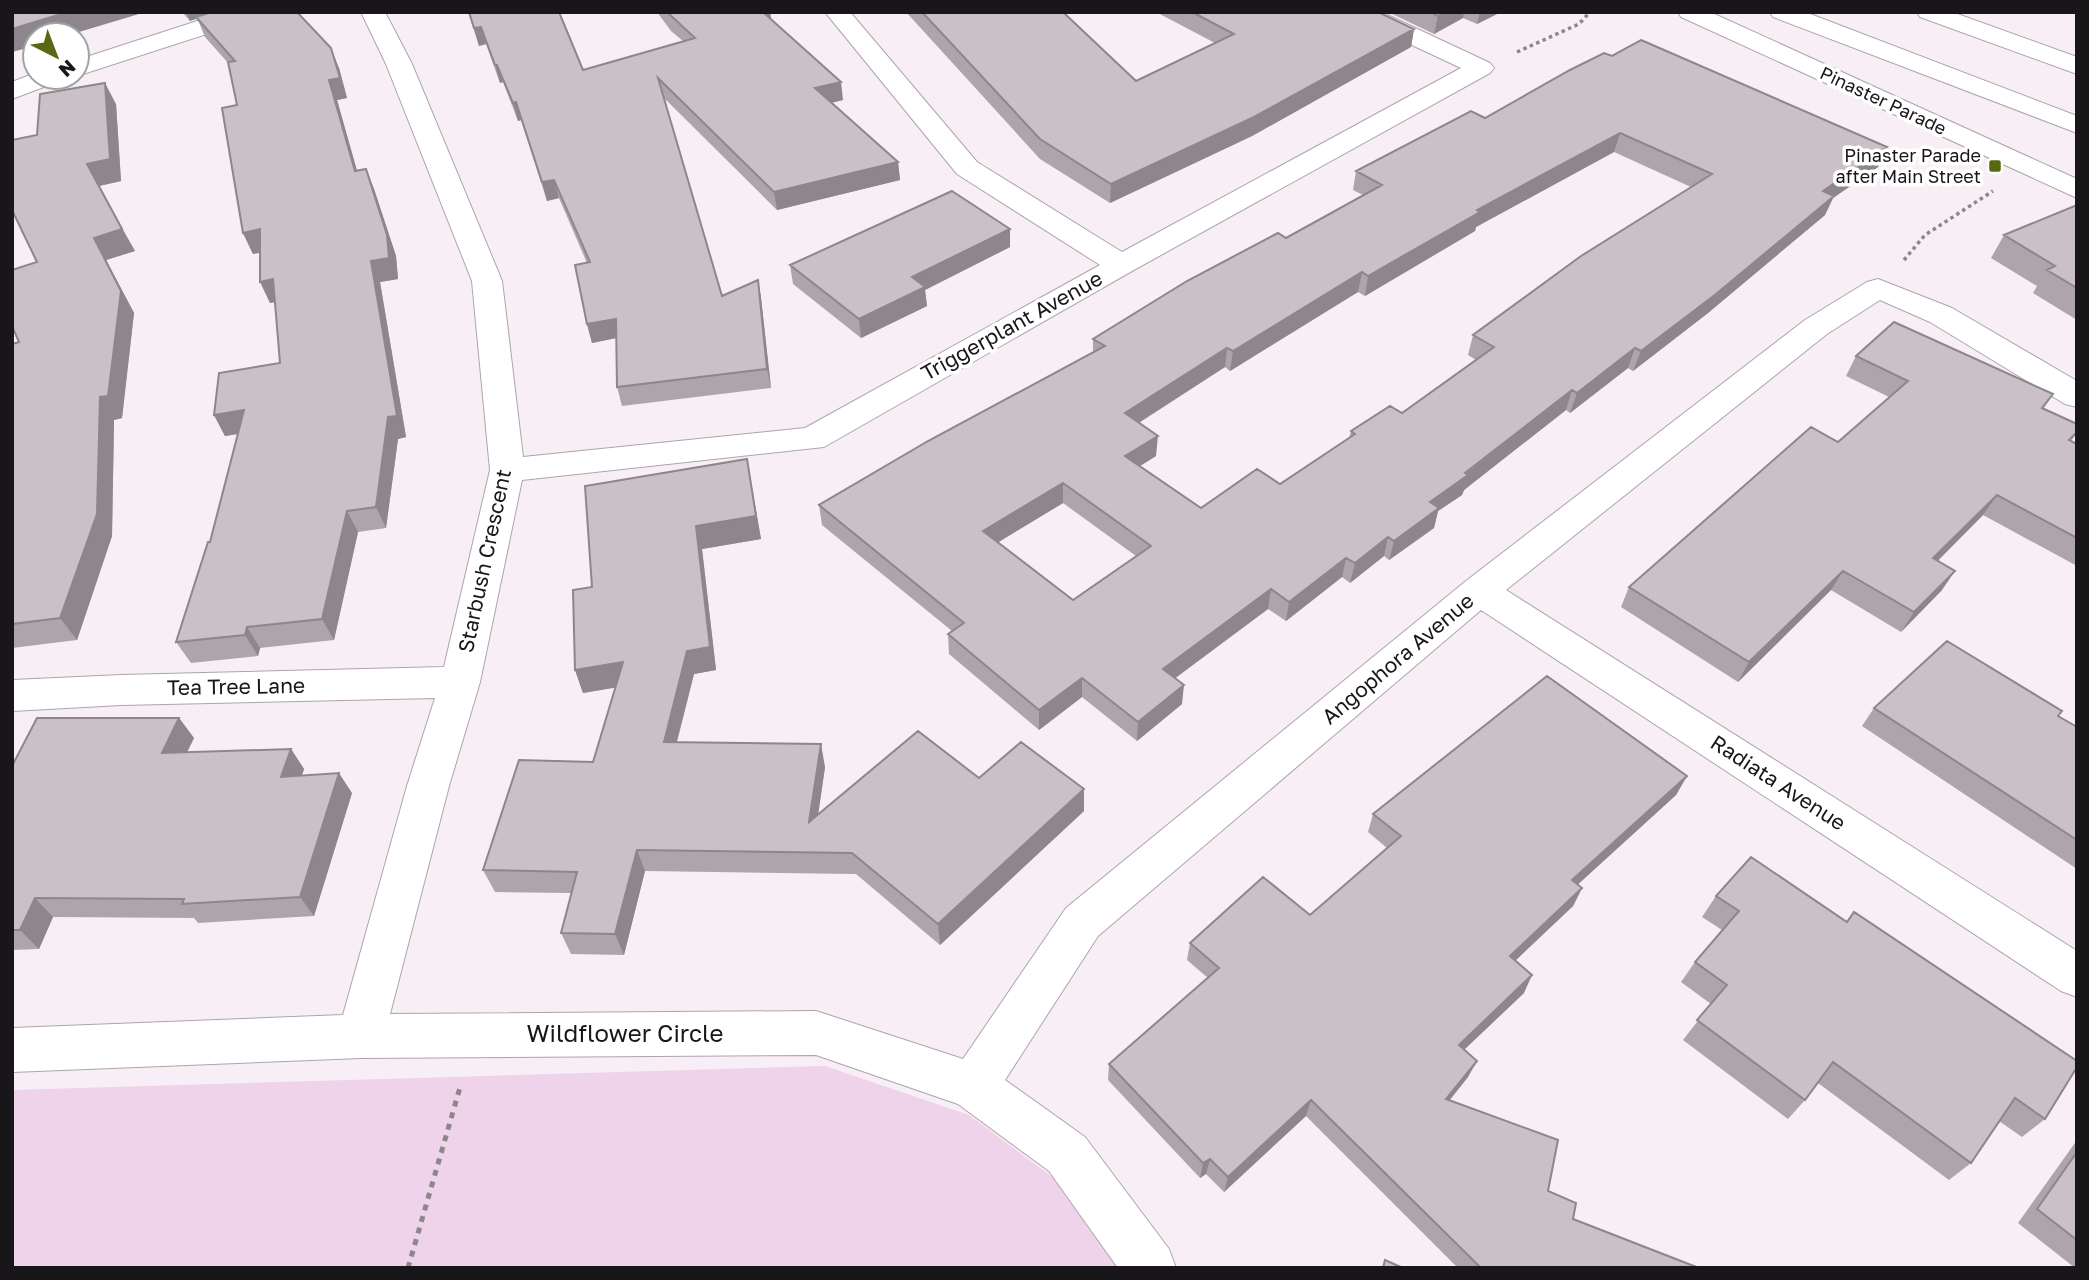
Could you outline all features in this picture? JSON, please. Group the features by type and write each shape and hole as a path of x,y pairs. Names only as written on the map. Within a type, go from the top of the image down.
{"street":[{"path":"91,63 250,12"},
{"name":"Starbush Crescent","path":"361,1036 428,786 460,682 507,470 486,281 399,64 373,12"},
{"path":"836,12 967,168 1121,265"},
{"path":"1361,12 1482,68"},
{"name":"Pinaster Parade","path":"1690,12 2077,190"},
{"name":"Pinaster Parade","path":"1782,12 2077,125"},
{"path":"1929,12 2077,66"},
{"name":"Triggerplant Avenue","path":"507,470 812,439 1121,265 1482,68"},
{"path":"1878,288 1941,315 2077,396"},
{"name":"Angophora Avenue","path":"973,1086 1082,922 1479,591 1816,327 1878,288"},
{"name":"Radiata Avenue","path":"1479,591 2077,976"},
{"name":"Tea Tree Lane","path":"12,696 121,690 460,682"},
{"name":"Wildflower Circle","path":"12,1050 361,1036 816,1033 973,1086 1067,1154 1150,1268"}],"path":[{"path":"1482,68 1579,24 1590,12"},
{"path":"1878,288 1925,235 2029,167"},
{"path":"408,1268 476,1035"}],"shaded area":[{"path":"825,1066 969,1115 1063,1185 1124,1268 12,1268 12,1090"}],"building":[{"path":"12,12 68,12 38,21 21,21 21,26 12,29"},
{"path":"212,12 297,12 331,48 340,78 329,80 355,171 366,169 387,235 389,258 371,261 397,416 388,417 376,507 347,511 322,619 247,627 245,635 176,642 210,542 244,410 214,415 219,373 280,363 273,279 260,282 260,229 243,233 222,108 237,105 228,62 235,61 196,17"},
{"path":"469,12 559,12 583,70 695,38 667,12 768,12 764,13 841,82 815,88 898,162 774,192 658,78 722,296 758,280 767,369 617,387 616,319 587,324 575,265 590,262 554,180 542,182 516,102 513,103 495,65 481,27 474,28"},
{"path":"922,12 1063,12 1136,81 1234,34 1192,12 1378,12 1414,29 1254,117 1111,184 1040,139"},
{"path":"1641,40 1887,147 1823,191 1834,196 1716,294 1641,351 1635,348 1577,393 1572,390 1465,473 1468,475 1430,502 1439,508 1394,541 1388,537 1355,563 1346,558 1289,602 1271,589 1163,669 1184,685 1138,722 1082,678 1039,710 948,634 964,623 819,505 928,441 1105,346 1093,339 1187,281 1278,233 1286,238 1382,185 1356,171 1471,111 1485,118 1604,53 1612,56","holes":["1620,133 1712,174 1581,256 1473,335 1494,347 1402,413 1390,406 1351,431 1355,434 1280,484 1257,469 1201,508 1125,456 1158,436 1125,413 1227,348 1233,351 1362,272 1368,276 1480,212 1477,210","1063,483 1151,546 1073,600 983,531"]},
{"path":"105,83 110,159 87,164 122,229 94,238 121,291 108,396 100,397 97,514 60,618 12,624 12,344 19,342 12,326 12,270 37,262 12,210 12,140 37,135 40,94 91,91 91,85"},
{"path":"952,191 1010,229 912,277 925,287 859,319 790,265"},
{"path":"2077,205 2077,288 2047,270 2055,266 2004,235"},
{"path":"1894,322 2053,394 2042,408 2077,424 2077,432 2069,440 2077,444 2077,538 1997,495 1933,558 1955,571 1914,612 1843,571 1749,662 1629,587 1811,427 1838,442 1908,381 1856,356"},
{"path":"747,459 756,516 696,526 710,647 687,651 664,742 821,744 809,822 918,731 979,778 1021,742 1084,789 938,924 852,853 637,850 615,934 561,933 577,872 483,870 519,760 593,762 623,662 575,670 573,590 592,587 585,486"},
{"path":"1947,641 2062,711 2058,716 2077,727 2077,840 1874,708"},
{"path":"1547,676 1687,776 1572,880 1582,888 1510,956 1532,975 1459,1045 1477,1061 1446,1099 1558,1140 1548,1191 1576,1203 1573,1219 1699,1268 1481,1268 1311,1100 1228,1177 1210,1159 1203,1163 1109,1064 1219,968 1190,943 1263,877 1310,915 1401,836 1373,814"},
{"path":"37,718 179,718 162,753 291,749 281,777 339,773 300,897 182,904 184,899 35,898 20,930 12,930 12,766"},
{"path":"1751,857 1847,922 1854,912 2077,1061 2077,1067 2045,1119 2015,1098 1971,1163 1833,1062 1805,1100 1697,1020 1727,985 1695,962 1739,911 1716,896"},
{"path":"2077,1152 2077,1240 2037,1209"},
{"path":"1385,1260 1403,1268 1383,1268"}],"place":[{"name":"Pinaster Parade after Main Street","path":"1995,166"}]}
